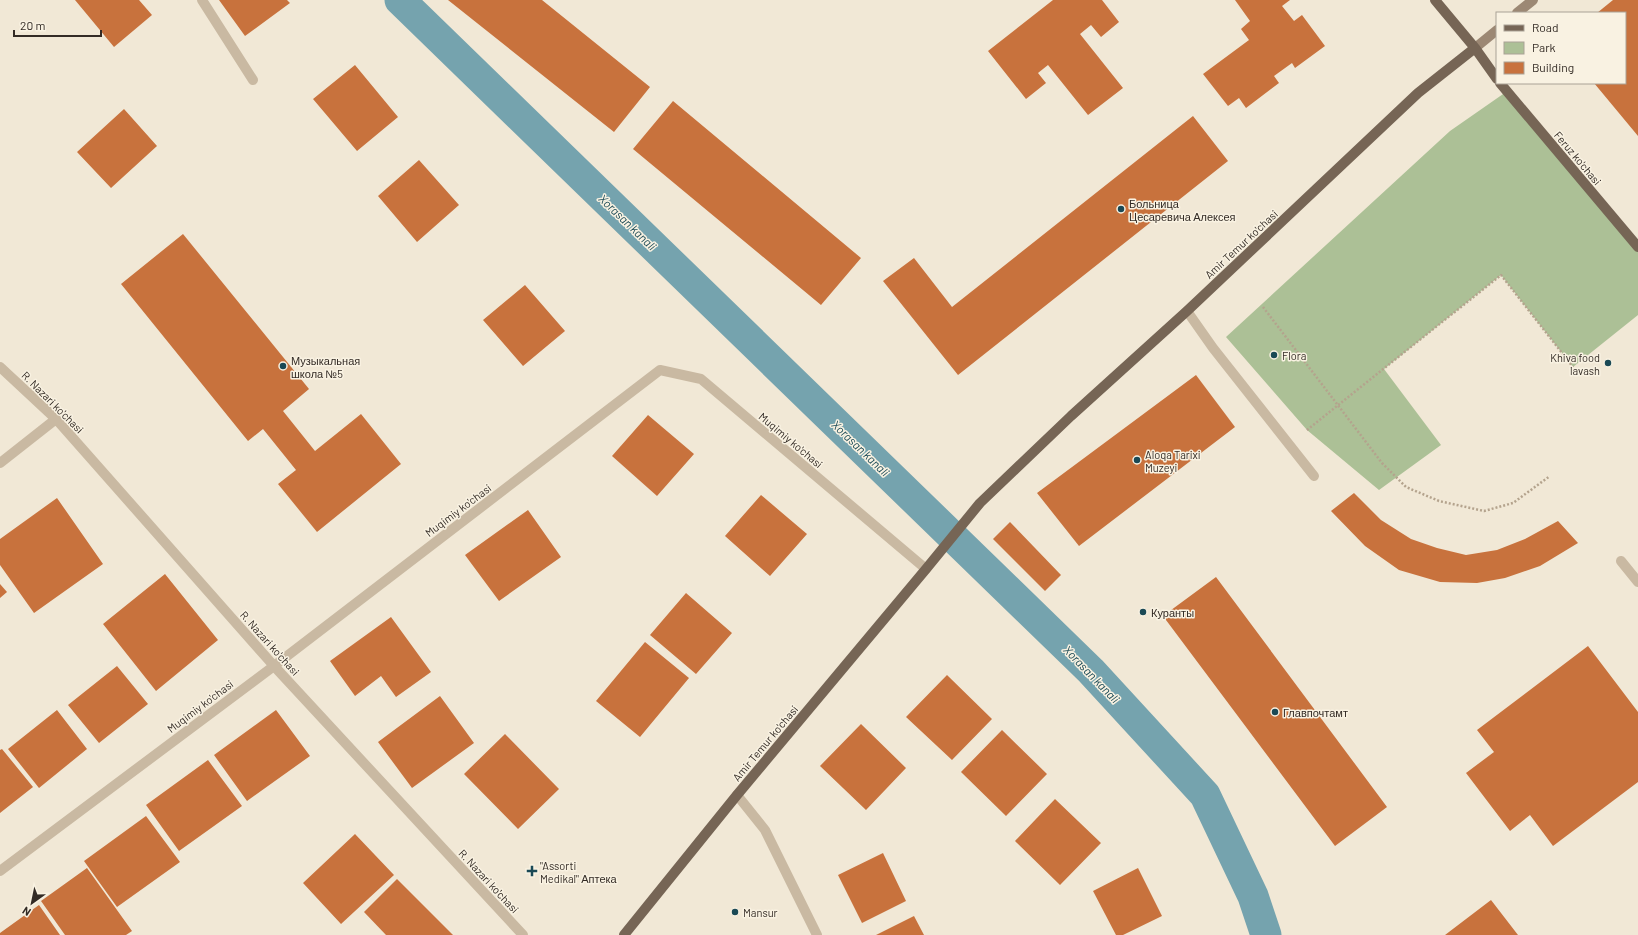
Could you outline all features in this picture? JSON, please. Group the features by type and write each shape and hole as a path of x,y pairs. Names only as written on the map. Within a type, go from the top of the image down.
{"main road":[{"path":"1435,0 1475,48 1496,77"},
{"path":"1518,12 1533,0"},
{"path":"1475,48 1496,31"},
{"name":"Amir Temur ko'chasi","path":"624,935 737,795 980,503 1071,416 1188,311 1418,93 1475,48"},
{"name":"Feruz ko'chasi","path":"1501,84 1638,248"}],"street":[{"path":"202,0 253,80"},
{"path":"1188,311 1213,348 1314,476"},
{"name":"R. Nazari ko'chasi","path":"0,367 56,419 274,666 523,935"},
{"name":"Muqimiy ko'chasi","path":"0,871 274,666 660,370 700,379 926,569"},
{"path":"0,463 56,419"},
{"path":"1622,561 1638,582"},
{"path":"737,795 765,830 817,935"}],"path":[{"path":"1307,430 1339,406 1501,275 1574,367"},
{"path":"1263,307 1382,463 1406,487 1439,501 1484,511 1513,503 1550,476"}],"green space":[{"path":"1506,92 1638,247 1638,315 1573,367 1501,275 1384,369 1441,445 1379,490 1307,430 1226,337 1450,131"}],"building":[{"path":"75,0 139,0 152,15 114,47"},
{"path":"219,0 287,0 290,3 245,36"},
{"path":"448,0 542,0 650,87 614,132"},
{"path":"1053,0 1102,0 1119,22 1101,37 1091,25 1080,34 1123,88 1088,115 1048,65 1038,73 1046,83 1026,99 988,51"},
{"path":"1235,0 1290,0 1282,6 1294,21 1302,15 1325,46 1295,68 1292,63 1274,76 1279,83 1246,108 1239,98 1228,106 1203,74 1249,40 1241,29 1250,21"},
{"path":"1613,0 1638,0 1638,136 1595,84 1626,84 1626,12 1598,12"},
{"path":"355,65 398,117 357,151 313,99"},
{"path":"673,101 861,258 821,305 633,149"},
{"path":"124,109 157,146 111,188 77,152"},
{"name":"Больница Цесаревича Алексея","path":"1193,116 1228,161 958,375 883,281 914,258 952,307"},
{"path":"419,160 459,205 417,242 378,196"},
{"path":"183,234 309,389 283,411 315,451 361,414 401,464 317,532 278,484 296,470 263,429 248,441 121,284"},
{"path":"525,285 565,331 523,366 483,320"},
{"name":"Aloqa Tarixi Muzeyi","path":"1196,375 1235,427 1079,546 1037,493"},
{"path":"648,415 694,454 657,496 612,456"},
{"path":"1354,493 1381,520 1411,539 1437,548 1466,555 1497,550 1525,539 1558,521 1578,543 1540,566 1505,578 1477,583 1440,582 1399,570 1365,546 1331,511"},
{"path":"761,495 807,534 770,576 725,536"},
{"path":"57,498 103,564 34,613 0,565 0,539"},
{"path":"528,510 561,557 499,601 465,555"},
{"path":"1010,522 1061,575 1045,591 993,539"},
{"path":"165,574 218,640 156,691 103,624"},
{"name":"Главпочтамт","path":"1216,577 1387,807 1335,846 1163,616"},
{"path":"0,584 7,592 0,598"},
{"path":"686,593 732,633 696,674 650,635"},
{"path":"391,617 431,672 396,697 381,676 355,696 330,661"},
{"path":"645,642 689,678 640,737 596,701"},
{"path":"1588,646 1638,712 1638,782 1553,846 1530,815 1510,831 1466,773 1494,752 1477,730"},
{"path":"117,666 148,704 99,743 68,705"},
{"path":"947,675 992,719 952,760 906,717"},
{"path":"440,696 474,743 412,788 378,742"},
{"path":"57,710 87,749 39,788 8,749"},
{"path":"276,710 310,756 247,801 214,755"},
{"path":"861,724 906,768 866,810 820,766"},
{"path":"1002,730 1047,774 1006,816 961,772"},
{"path":"505,734 559,789 518,829 464,774"},
{"path":"2,749 33,787 0,813 0,750"},
{"path":"208,760 242,806 179,851 146,805"},
{"path":"1055,799 1101,843 1060,885 1015,841"},
{"path":"146,816 180,862 117,907 84,861"},
{"path":"355,834 394,875 341,924 303,883"},
{"path":"883,853 906,901 862,923 838,875"},
{"path":"87,868 132,931 126,935 65,935 41,901"},
{"path":"1138,868 1162,916 1123,935 1116,935 1093,891"},
{"path":"397,879 453,935 386,935 364,912"},
{"path":"1491,900 1518,935 1445,935"},
{"path":"39,905 60,935 0,935 0,933"},
{"path":"914,916 924,935 876,935"}],"waterway":[{"name":"Xorasan kanali","path":"400,0 1091,671 1205,795 1253,896 1266,935"}],"place":[{"name":"Больница Цесаревича Алексея","path":"1121,209"},
{"name":"Flora","path":"1274,355"},
{"name":"Khiva food lavash","path":"1608,363"},
{"name":"Музыкальная школа №5","path":"283,366"},
{"name":"Aloqa Tarixi Muzeyi","path":"1137,460"},
{"name":"Куранты","path":"1143,612"},
{"name":"Главпочтамт","path":"1275,712"},
{"name":"\"Assorti Medikal\" Аптека","path":"532,871"},
{"name":"Mansur","path":"735,912"}]}
